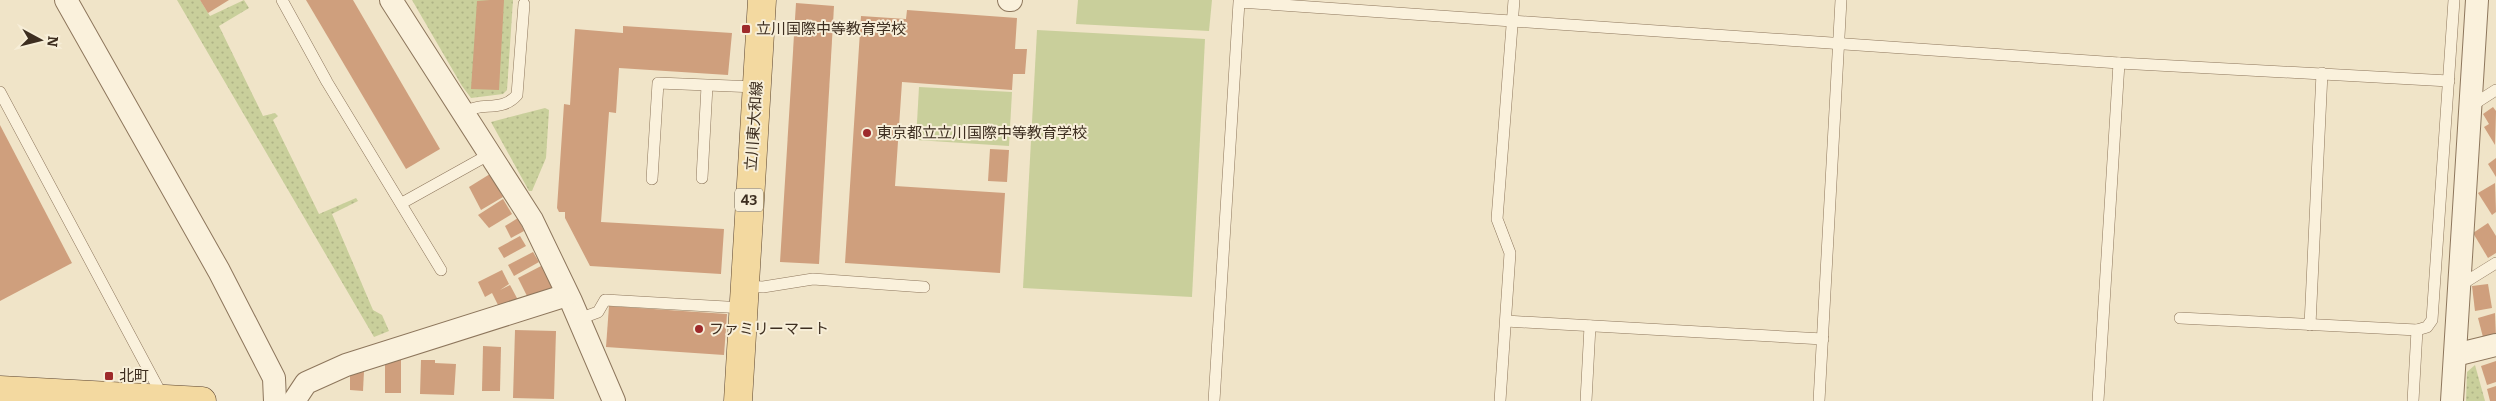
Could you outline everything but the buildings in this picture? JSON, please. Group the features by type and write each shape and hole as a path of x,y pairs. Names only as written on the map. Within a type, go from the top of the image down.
{"main road":[{"name":"立川東大和線","path":"738,401 762,0"},
{"path":"0,390 89,398 164,398 202,401"}],"street":[{"path":"66,0 219,271 274,378 275,401"},
{"path":"391,0 532,220 579,320 614,401"},
{"path":"2452,401 2477,0"},
{"path":"294,401 306,383 346,365 567,295"},
{"path":"2455,355 2496,344"}],"lane":[{"path":"282,0 327,82 441,270"},
{"path":"1500,401 1510,252 1497,219 1514,0"},
{"path":"1819,401 1842,0"},
{"path":"2180,318 2417,330 2426,327 2432,320 2454,0"},
{"path":"1214,401 1239,2 1838,45 2119,63 2322,72 2449,81"},
{"path":"464,112 472,107 504,105 510,103 517,95 524,4"},
{"path":"2098,401 2119,63"},
{"path":"2310,325 2322,72"},
{"path":"652,179 658,84 756,87"},
{"path":"702,178 708,86"},
{"path":"2471,106 2496,90"},
{"path":"0,92 164,398"},
{"path":"402,203 490,154"},
{"path":"2459,286 2496,263"},
{"path":"579,320 598,312 605,300 744,297 763,287 813,279 924,287"},
{"path":"1506,321 1823,339"},
{"path":"1586,401 1590,326"},
{"path":"2413,401 2417,330"}],"green space":[{"path":"177,0 200,0 210,16 244,0 249,8 219,26 263,116 275,113 278,116 273,120 319,214 356,198 358,201 332,214 373,310 382,315 389,331 374,337"},
{"path":"412,0 513,0 507,90 503,94 471,98 462,86"},
{"path":"1078,0 1212,0 1209,31 1076,24"},
{"path":"1037,30 1205,39 1192,297 1023,288"},
{"path":"919,87 1012,92 1009,146 916,140"},
{"path":"545,108 549,110 546,158 532,191 529,191 491,122"},
{"path":"2475,365 2485,401 2466,401 2467,372"}],"place":[{"name":"立川国際中等教育学校","path":"746,29"},
{"name":"東京都立立川国際中等教育学校","path":"867,133"},
{"name":"ファミリーマート","path":"699,329"},
{"name":"北町","path":"109,376"}]}
